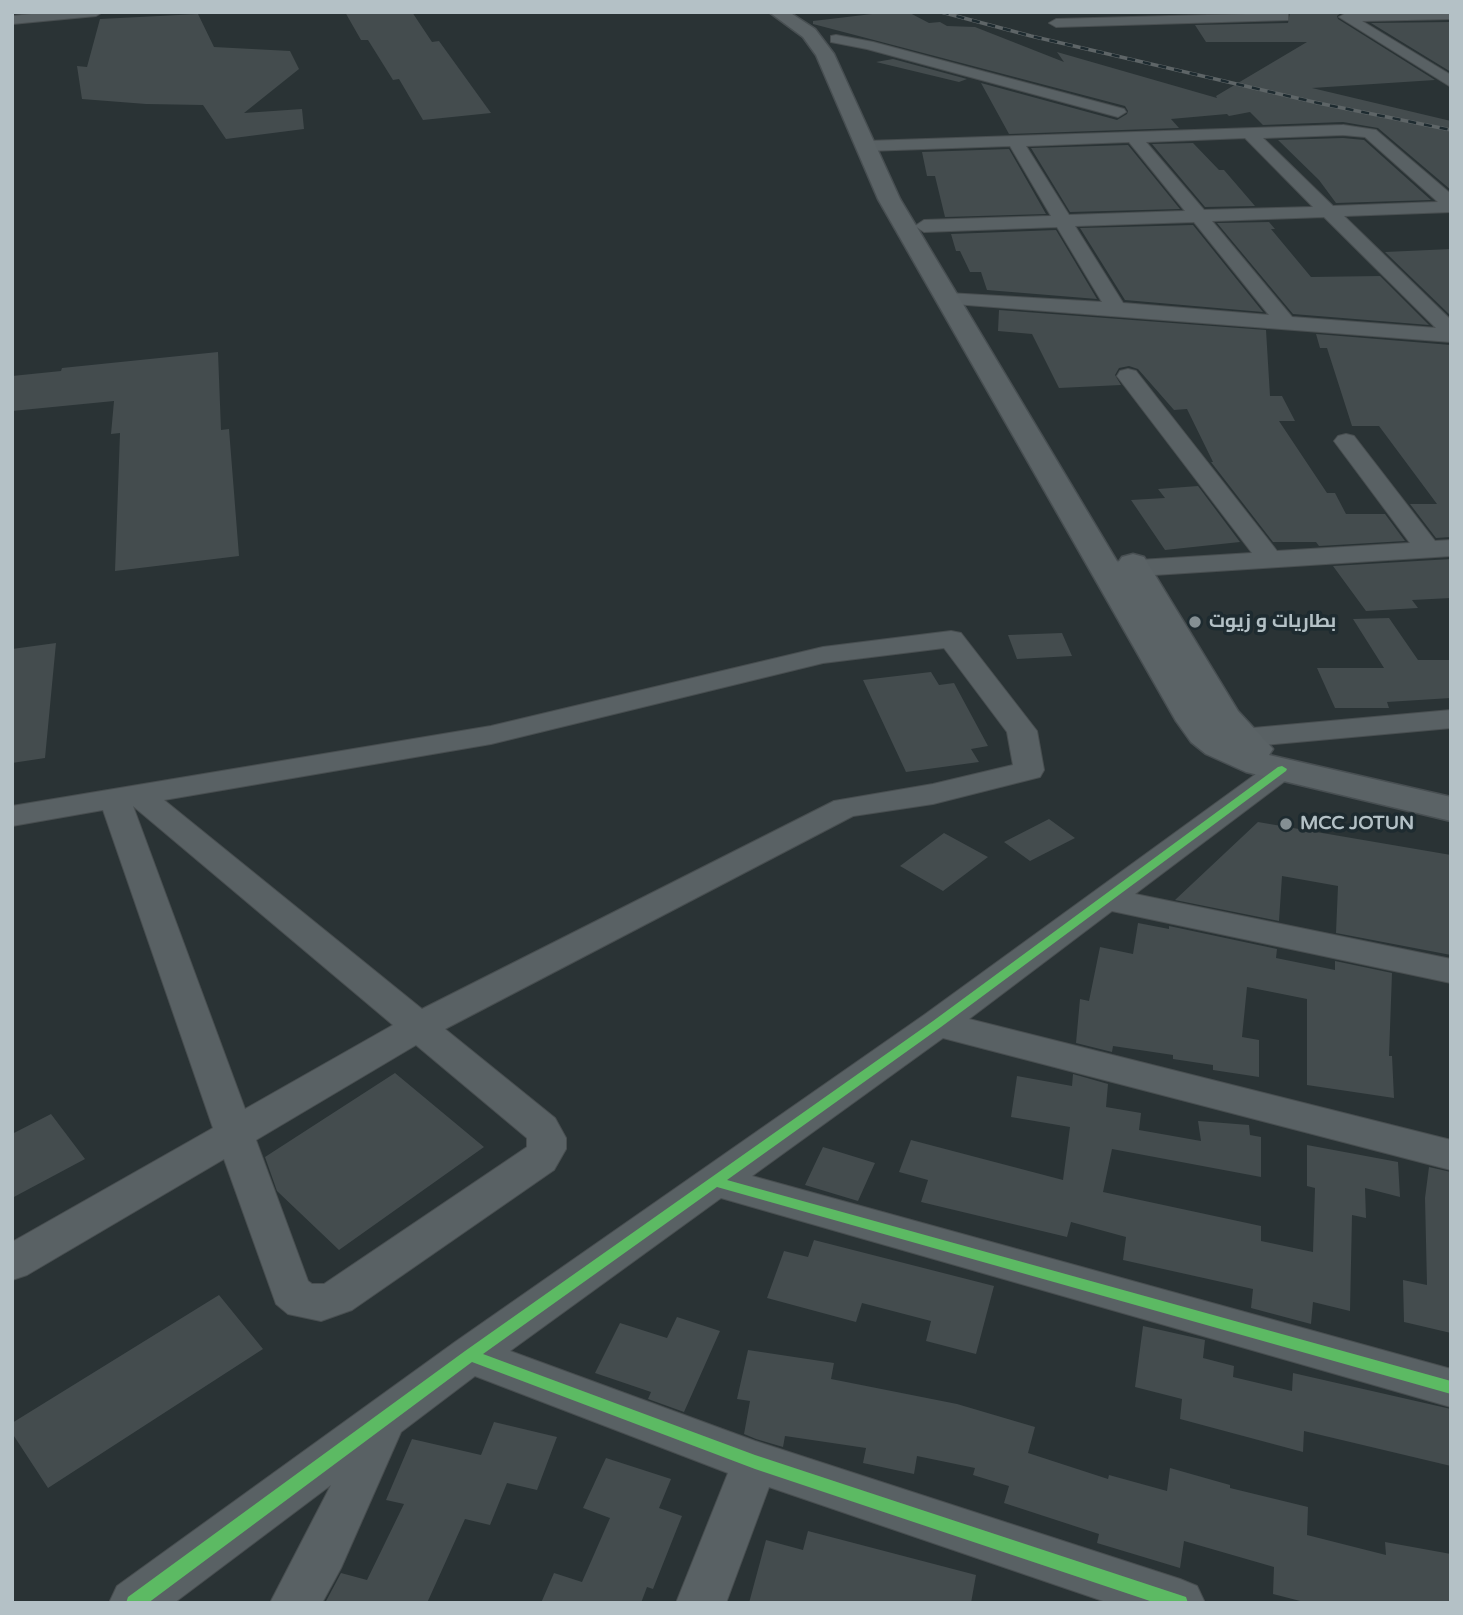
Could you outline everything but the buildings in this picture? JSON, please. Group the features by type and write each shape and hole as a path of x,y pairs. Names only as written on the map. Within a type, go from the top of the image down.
{"main road":[{"path":"777,12 809,33 825,54 924,226 959,300 1106,570 1204,734 1238,756 1451,809"},
{"path":"797,12 836,39 854,69 877,145 889,199 1118,539 1224,717 1242,737 1282,769"}],"street":[{"path":"12,20 96,12"},
{"path":"1056,23 1283,17 1277,12"},
{"path":"1451,15 1346,17 1451,82"},
{"path":"836,39 868,45 1118,112"},
{"path":"877,145 1343,130 1370,133 1451,205"},
{"path":"1249,133 1451,334"},
{"path":"1133,137 1286,323"},
{"path":"1016,141 1116,309"},
{"path":"924,226 1451,205"},
{"path":"959,300 1451,334"},
{"path":"1128,376 1270,559"},
{"path":"1346,441 1439,549"},
{"path":"1106,570 1439,549"},
{"path":"12,816 491,735 823,655 951,639 1022,731 1029,770 933,794 845,808 418,1027 12,1263"},
{"path":"1242,737 1451,719"},
{"path":"134,1603 470,1355 937,1024 1282,769"},
{"path":"127,797 541,1128 547,1138 546,1149 540,1159 337,1298 321,1303 303,1301 291,1292 236,1135 127,797"},
{"path":"1107,899 1451,971"},
{"path":"937,1024 1451,1155"},
{"path":"714,1181 1451,1388"},
{"path":"470,1355 755,1462 1180,1603"},
{"path":"295,1603 324,1552 383,1420"},
{"path":"701,1603 755,1462"}],"railway":[{"path":"941,12 1031,36 1318,103 1451,130"}],"cycle path":[{"path":"134,1603 470,1355 937,1024 1282,769"},
{"path":"714,1181 1451,1388"},
{"path":"470,1355 755,1462 1180,1603"}],"place":[{"name":"بطاريات و زيوت","path":"1195,622"},
{"name":"MCC JOTUN","path":"1286,824"}]}
